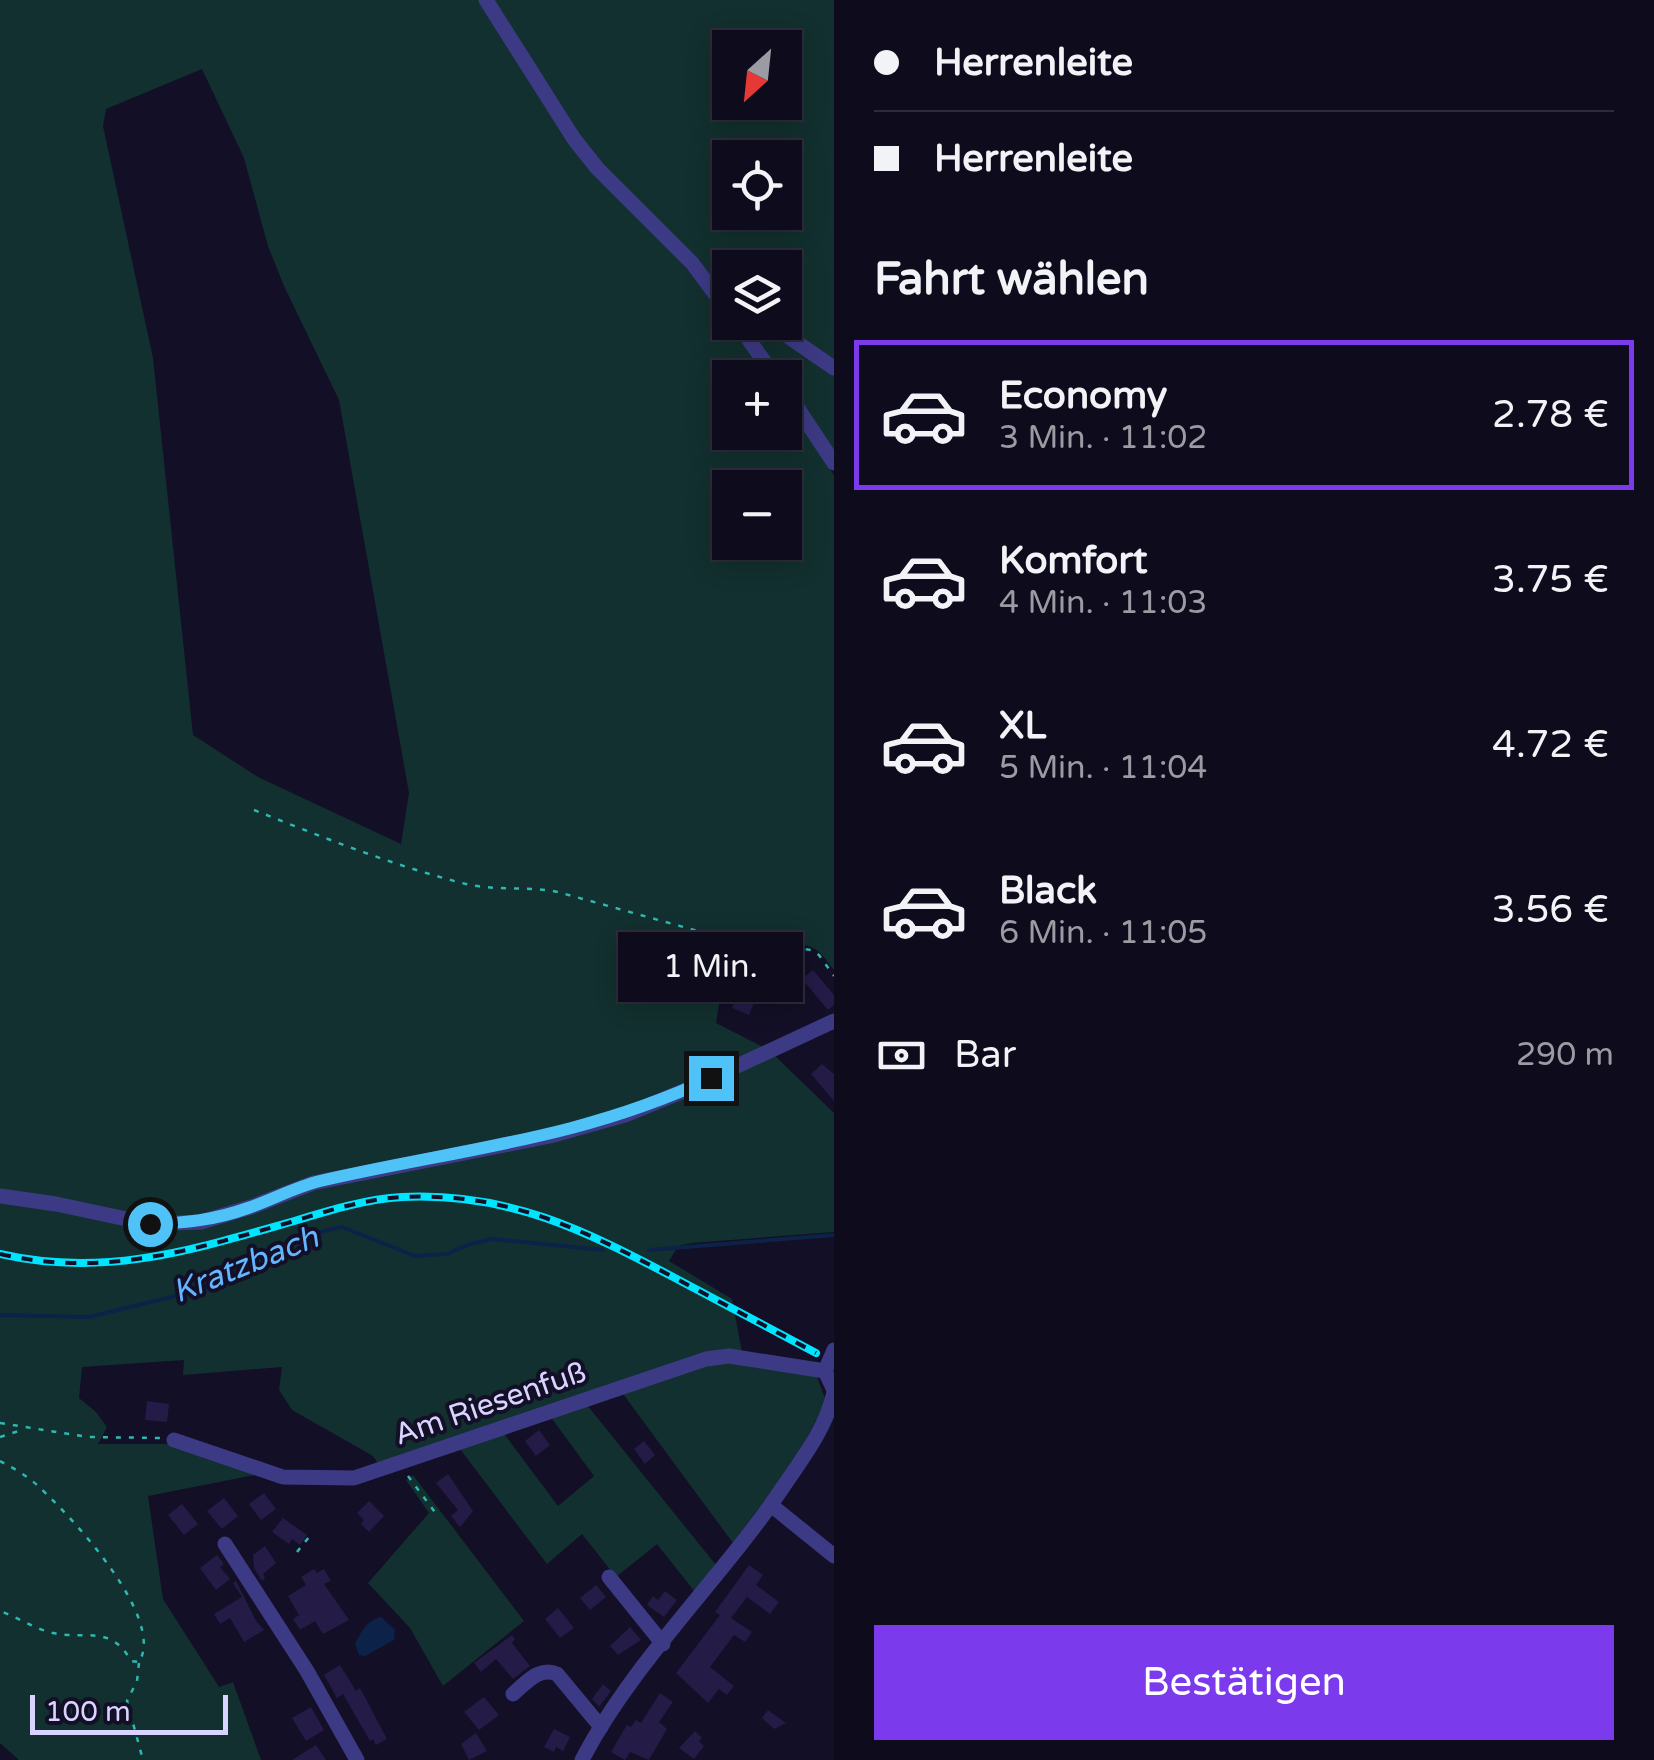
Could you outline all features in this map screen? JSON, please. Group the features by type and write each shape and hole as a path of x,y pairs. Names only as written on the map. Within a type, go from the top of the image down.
{"street":[{"path":"486,0 574,139 712,286"},
{"path":"793,340 834,368"},
{"path":"802,415 834,463"},
{"path":"0,1196 150,1224 201,1222 251,1208 313,1183 550,1136 625,1115 834,1021"},
{"path":"582,1760 601,1727 771,1505 820,1427 834,1391 825,1370 834,1350"},
{"name":"Am Riesenfuß","path":"174,1440 283,1477 354,1478 706,1359 729,1356 825,1370"},
{"path":"771,1505 834,1556"},
{"path":"225,1544 308,1671 357,1760"},
{"path":"609,1577 663,1644"},
{"path":"512,1694 548,1670 557,1674 601,1727"}],"path":[{"path":"254,810 469,885 535,887 723,938 811,950 834,976"},
{"path":"0,1424 88,1437 149,1436 174,1440"},
{"path":"0,1436 24,1429"},
{"path":"0,1461 37,1484 97,1550 114,1574 146,1637 137,1682 127,1701 144,1760"},
{"path":"398,1463 437,1515"},
{"path":"297,1552 313,1532"},
{"path":"0,1611 53,1633 98,1634 124,1648 131,1661 139,1662"}],"green space":[{"path":"0,0 479,0 547,110 712,302 712,340 742,340 757,360 712,360 712,450 802,450 802,425 834,475 834,970 818,951 799,944 729,942 716,1023 763,1047 623,1110 198,1218 148,1220 0,1192","holes":["202,69 244,158 268,246 339,400 409,793 401,844 258,777 193,735 153,358 103,126 106,109"]},
{"path":"493,0 834,0 834,364 799,340 802,250 712,250 712,282 619,185 578,136"},
{"path":"755,340 779,340 834,375 834,452 802,404 802,360 771,360"},
{"path":"773,1054 834,1113 834,1232 692,1243 678,1246 669,1261 732,1299 742,1352 379,1465 373,1456 292,1410 279,1390 282,1367 183,1375 184,1360 82,1367 79,1398 107,1427 98,1444 173,1444 260,1474 148,1496 163,1599 219,1687 233,1682 261,1760 19,1760 0,1743 0,1201 149,1228 315,1187 551,1141"},
{"path":"725,1360 817,1377 826,1401 796,1458 733,1543 623,1394"},
{"path":"587,1405 716,1565 695,1592 657,1544 616,1577 582,1534 547,1564 457,1445 502,1431 558,1506 594,1476 550,1416"},
{"path":"413,1475 524,1621 443,1686 410,1628 368,1583 429,1513 406,1480"}],"water":[{"path":"381,1617 395,1630 394,1640 365,1656 359,1655 355,1644 360,1635 368,1624"}],"building":[{"path":"736,956 768,970 749,1015 732,1008 740,989 724,982"},
{"path":"813,970 834,995 834,1005 828,1010 802,979"},
{"path":"822,1064 834,1074 834,1101 811,1074"},
{"path":"147,1401 169,1404 167,1422 145,1420"},
{"path":"539,1430 550,1445 536,1456 525,1441"},
{"path":"644,1441 655,1455 645,1464 634,1449"},
{"path":"448,1474 473,1511 460,1527 451,1516 458,1510 436,1483"},
{"path":"264,1493 276,1509 261,1520 249,1504"},
{"path":"224,1498 238,1516 222,1529 207,1511"},
{"path":"369,1501 384,1516 369,1532 357,1513"},
{"path":"182,1504 198,1524 184,1535 168,1515"},
{"path":"283,1518 307,1535 300,1545 292,1539 289,1544 272,1532"},
{"path":"265,1546 276,1563 263,1574 262,1581 254,1568 253,1555"},
{"path":"217,1555 224,1564 220,1567 230,1579 216,1590 200,1568"},
{"path":"749,1565 763,1575 756,1585 779,1602 770,1614 747,1597 731,1618 752,1632 745,1642 734,1635 710,1667 734,1686 727,1695 719,1689 708,1703 676,1673 720,1615 715,1612"},
{"path":"314,1569 317,1573 324,1569 331,1581 324,1584 349,1620 323,1634 315,1621 300,1630 293,1619 299,1615 288,1596 306,1585 301,1577"},
{"path":"236,1581 264,1630 244,1642 230,1618 220,1624 214,1614 242,1597 233,1583"},
{"path":"596,1585 606,1597 590,1610 580,1598"},
{"path":"665,1591 677,1600 664,1617 647,1605 653,1596 658,1600"},
{"path":"558,1608 574,1628 560,1638 545,1619"},
{"path":"630,1627 641,1640 618,1655 610,1646"},
{"path":"512,1635 512,1643 530,1666 513,1679 496,1659 481,1672 474,1663"},
{"path":"340,1665 356,1691 360,1688 387,1739 376,1745 343,1694 337,1698 324,1675"},
{"path":"603,1684 611,1691 599,1707 592,1699"},
{"path":"660,1693 673,1702 659,1722 667,1729 649,1760 630,1752 625,1760 611,1752 627,1725 631,1727 636,1720 641,1723"},
{"path":"484,1697 499,1715 479,1730 464,1712"},
{"path":"311,1707 324,1730 306,1741 292,1718"},
{"path":"768,1710 786,1723 774,1729 762,1718"},
{"path":"554,1729 570,1737 563,1751 544,1747"},
{"path":"695,1731 704,1746 694,1759 679,1748"},
{"path":"476,1733 487,1751 469,1760 461,1744"},
{"path":"316,1745 326,1760 292,1760"}],"waterway":[{"name":"Kratzbach","path":"0,1315 89,1317 171,1297 215,1284 257,1256 303,1236 342,1227 415,1256 447,1254 492,1239 603,1250"},
{"name":"Kratzbach","path":"649,1250 834,1235"}],"railway":[{"path":"0,1254 38,1261 112,1262 183,1251 374,1200 441,1197 477,1201 544,1218 609,1244 816,1353"}],"route":[{"path":"150,1224 201,1222 251,1208 313,1183 550,1136 625,1115 711,1078"}]}
